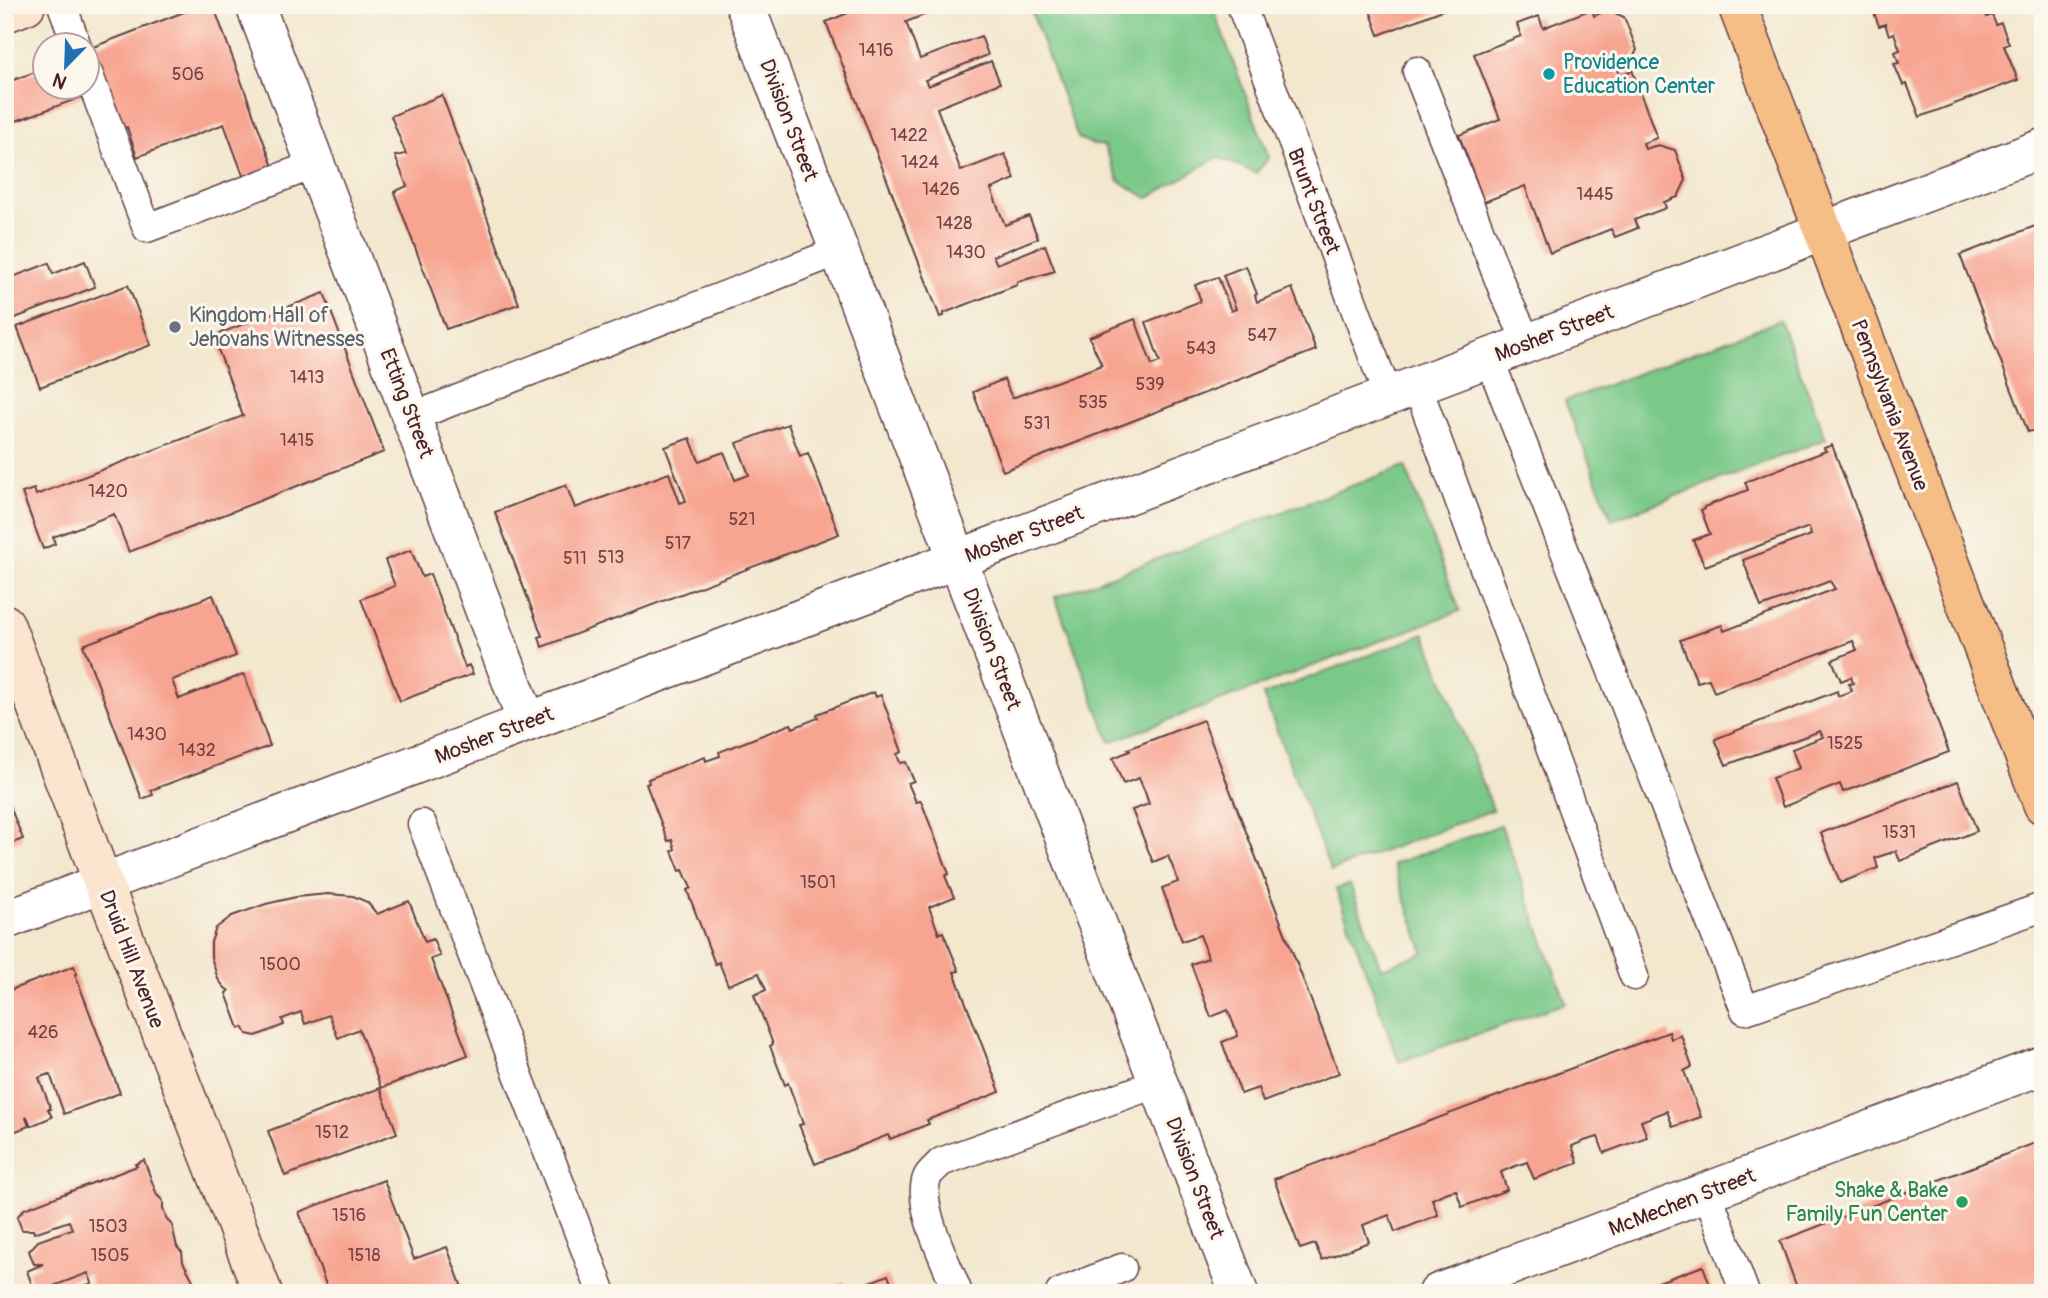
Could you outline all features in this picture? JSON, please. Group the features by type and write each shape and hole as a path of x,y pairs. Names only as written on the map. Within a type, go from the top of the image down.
{"main road":[{"path":"5,13 26,5"},
{"name":"Pennsylvania Avenue","path":"1737,5 2043,805"},
{"name":"Druid Hill Avenue","path":"5,624 262,1293"}],"street":[{"name":"Etting Street","path":"255,5 527,722"},
{"name":"Division Street","path":"745,5 1239,1293"},
{"name":"Mosher Street","path":"5,920 2043,148"},
{"name":"McMechen Street","path":"1438,1293 2043,1065"}],"lane":[{"path":"62,5 72,32"},
{"name":"Brunt Street","path":"1241,5 1403,391 1634,975"},
{"path":"1418,72 1506,295 1528,343"},
{"path":"99,102 147,228 316,164"},
{"path":"412,417 839,251"},
{"path":"1489,358 1745,1010 2043,907"},
{"path":"422,824 602,1293"},
{"path":"958,1293 927,1210 924,1191 928,1176 941,1162 1158,1083"},
{"path":"1707,1192 1745,1293"},
{"path":"1060,1293 1122,1268"}],"green space":[{"path":"1029,5 1212,5 1269,158 1256,173 1218,157 1148,198 1119,181 1104,146 1078,138"},
{"path":"1780,320 1826,439 1612,520 1565,401"},
{"path":"1405,466 1460,611 1110,742 1055,597"},
{"path":"1425,634 1493,810 1331,871 1263,695"},
{"path":"1501,825 1566,1003 1399,1062 1336,889 1350,884 1381,968 1424,953 1393,864"}],"building":[{"path":"202,5 217,5 215,10 273,167 244,178 224,124 137,157 127,127 120,130 102,82 102,44"},
{"path":"867,5 943,5 944,7 906,22 920,59 981,36 988,55 925,80 928,86 991,61 1000,83 937,108 961,171 1005,154 1015,179 991,189 1005,225 1029,216 1038,238 993,256 997,264 1045,245 1055,271 1017,282 1017,285 944,313 944,316 940,317 826,22"},
{"path":"1368,5 1455,5 1379,35"},
{"path":"1871,5 1983,5 1987,17 1992,15 1996,25 2001,23 2009,44 2004,46 2018,80 1920,117 1907,84 1903,85 1894,64 1899,63 1895,52 1900,50 1894,33 1889,35 1885,24 1879,26"},
{"path":"1592,9 1594,16 1608,10 1624,17 1637,50 1628,65 1618,69 1620,76 1632,70 1657,138 1643,143 1645,149 1658,145 1675,150 1686,180 1678,197 1664,202 1666,208 1634,220 1638,228 1615,237 1611,229 1550,253 1525,186 1484,202 1459,135 1500,119 1474,54 1521,36 1517,24 1539,16 1543,28"},
{"path":"32,73 32,102 68,102 5,125 5,83"},
{"path":"442,95 519,304 446,329 394,192 407,186 395,156 406,154 391,116"},
{"path":"2043,223 2043,448 2035,430 2028,432 1960,255"},
{"path":"85,261 95,287 5,322 5,280 49,263 53,274"},
{"path":"1246,266 1257,294 1257,302 1292,288 1316,350 1003,471 973,392 1004,379 1012,398 1102,365 1089,337 1135,319 1152,365 1160,362 1146,322 1201,301 1195,285 1218,277 1231,311 1236,309 1223,275"},
{"path":"128,285 151,345 40,387 17,327"},
{"path":"324,293 384,452 129,552 114,514 53,537 55,544 43,549 22,493 34,489 36,495 243,416 213,336"},
{"path":"788,424 800,456 808,453 839,534 542,647 539,637 542,636 495,512 566,485 575,508 669,473 680,503 686,501 665,447 690,438 699,461 724,452 735,480 749,475 737,443"},
{"path":"1832,445 1949,752 1843,792 1840,784 1783,807 1772,778 1799,768 1792,749 1823,737 1820,731 1726,765 1715,739 1837,691 1838,696 1852,691 1849,684 1853,683 1851,677 1841,681 1832,660 1857,650 1853,641 1714,692 1709,679 1697,682 1680,640 1722,625 1724,631 1835,589 1830,581 1761,607 1743,560 1811,535 1809,527 1705,566 1693,540 1710,534 1701,510 1705,509 1704,507 1748,490 1745,482 1826,451 1824,448"},
{"path":"411,550 422,577 430,574 465,667 469,665 473,674 400,701 361,599 395,586 385,560"},
{"path":"213,595 236,656 172,680 179,699 244,674 270,746 151,790 153,795 142,799 83,645"},
{"path":"874,692 876,697 881,695 902,752 897,754 900,763 906,762 914,781 908,783 916,802 921,801 949,874 945,876 954,897 929,907 939,934 943,932 959,971 954,972 1000,1092 927,1120 929,1124 890,1139 888,1135 815,1164 799,1125 803,1124 788,1083 785,1085 770,1046 773,1044 754,995 766,990 759,973 728,985 719,962 715,964 687,890 691,888 683,870 680,871 672,851 675,849 672,840 668,841 646,784 649,783 648,779 705,757 706,761 720,756 719,752 791,724 793,728 818,718 817,714"},
{"path":"1203,720 1339,1073 1263,1102 1258,1088 1241,1094 1222,1042 1238,1036 1228,1010 1211,1017 1191,964 1208,958 1205,948 1200,935 1182,941 1162,888 1178,882 1174,870 1168,856 1153,862 1132,810 1149,804 1145,792 1139,778 1123,784 1113,758 1130,751 1128,749"},
{"path":"1958,781 1977,831 1900,861 1896,851 1875,858 1878,868 1840,883 1821,833"},
{"path":"5,794 23,839 5,846"},
{"path":"328,894 353,896 367,902 377,914 409,901 425,942 433,939 440,956 431,959 468,1055 381,1088 359,1029 338,1038 329,1015 305,1024 301,1012 282,1019 284,1025 256,1036 247,1034 243,1027 239,1028 226,993 229,991 218,979 211,957 211,942 216,928 232,916 266,904 296,897"},
{"path":"74,966 120,1093 64,1114 50,1074 43,1076 39,1078 52,1117 31,1126 27,1117 29,1126 8,1134 5,1126 5,992"},
{"path":"1669,1032 1671,1039 1681,1035 1692,1067 1684,1071 1701,1117 1673,1127 1667,1111 1641,1121 1647,1137 1604,1153 1598,1137 1584,1141 1572,1146 1578,1163 1534,1179 1527,1162 1513,1167 1501,1172 1507,1190 1462,1207 1456,1190 1445,1193 1432,1199 1438,1215 1395,1232 1389,1215 1363,1225 1369,1242 1322,1260 1315,1244 1300,1249 1274,1179"},
{"path":"380,1088 397,1133 285,1176 268,1131"},
{"name":"Shake & Bake Family Fun Center","path":"2043,1140 2043,1293 1799,1293 1780,1241"},
{"path":"144,1160 157,1195 163,1201 163,1209 172,1225 177,1247 182,1252 183,1262 194,1282 195,1293 66,1293 92,1283 88,1273 35,1293 27,1271 43,1264 34,1264 29,1251 38,1241 72,1229 69,1221 34,1233 33,1230 22,1230 17,1217 24,1209 137,1166 135,1164"},
{"path":"384,1180 414,1259 447,1247 464,1293 329,1293 299,1212"},
{"path":"1703,1266 1713,1293 1631,1293 1631,1292"},
{"path":"888,1275 895,1293 863,1293 860,1286"},
{"path":"843,1282 847,1293 817,1293"}],"place":[{"name":"Providence Education Center","path":"1549,74"},
{"name":"Kingdom Hall of Jehovahs Witnesses","path":"175,327"},
{"name":"Shake & Bake Family Fun Center","path":"1962,1202"}]}
